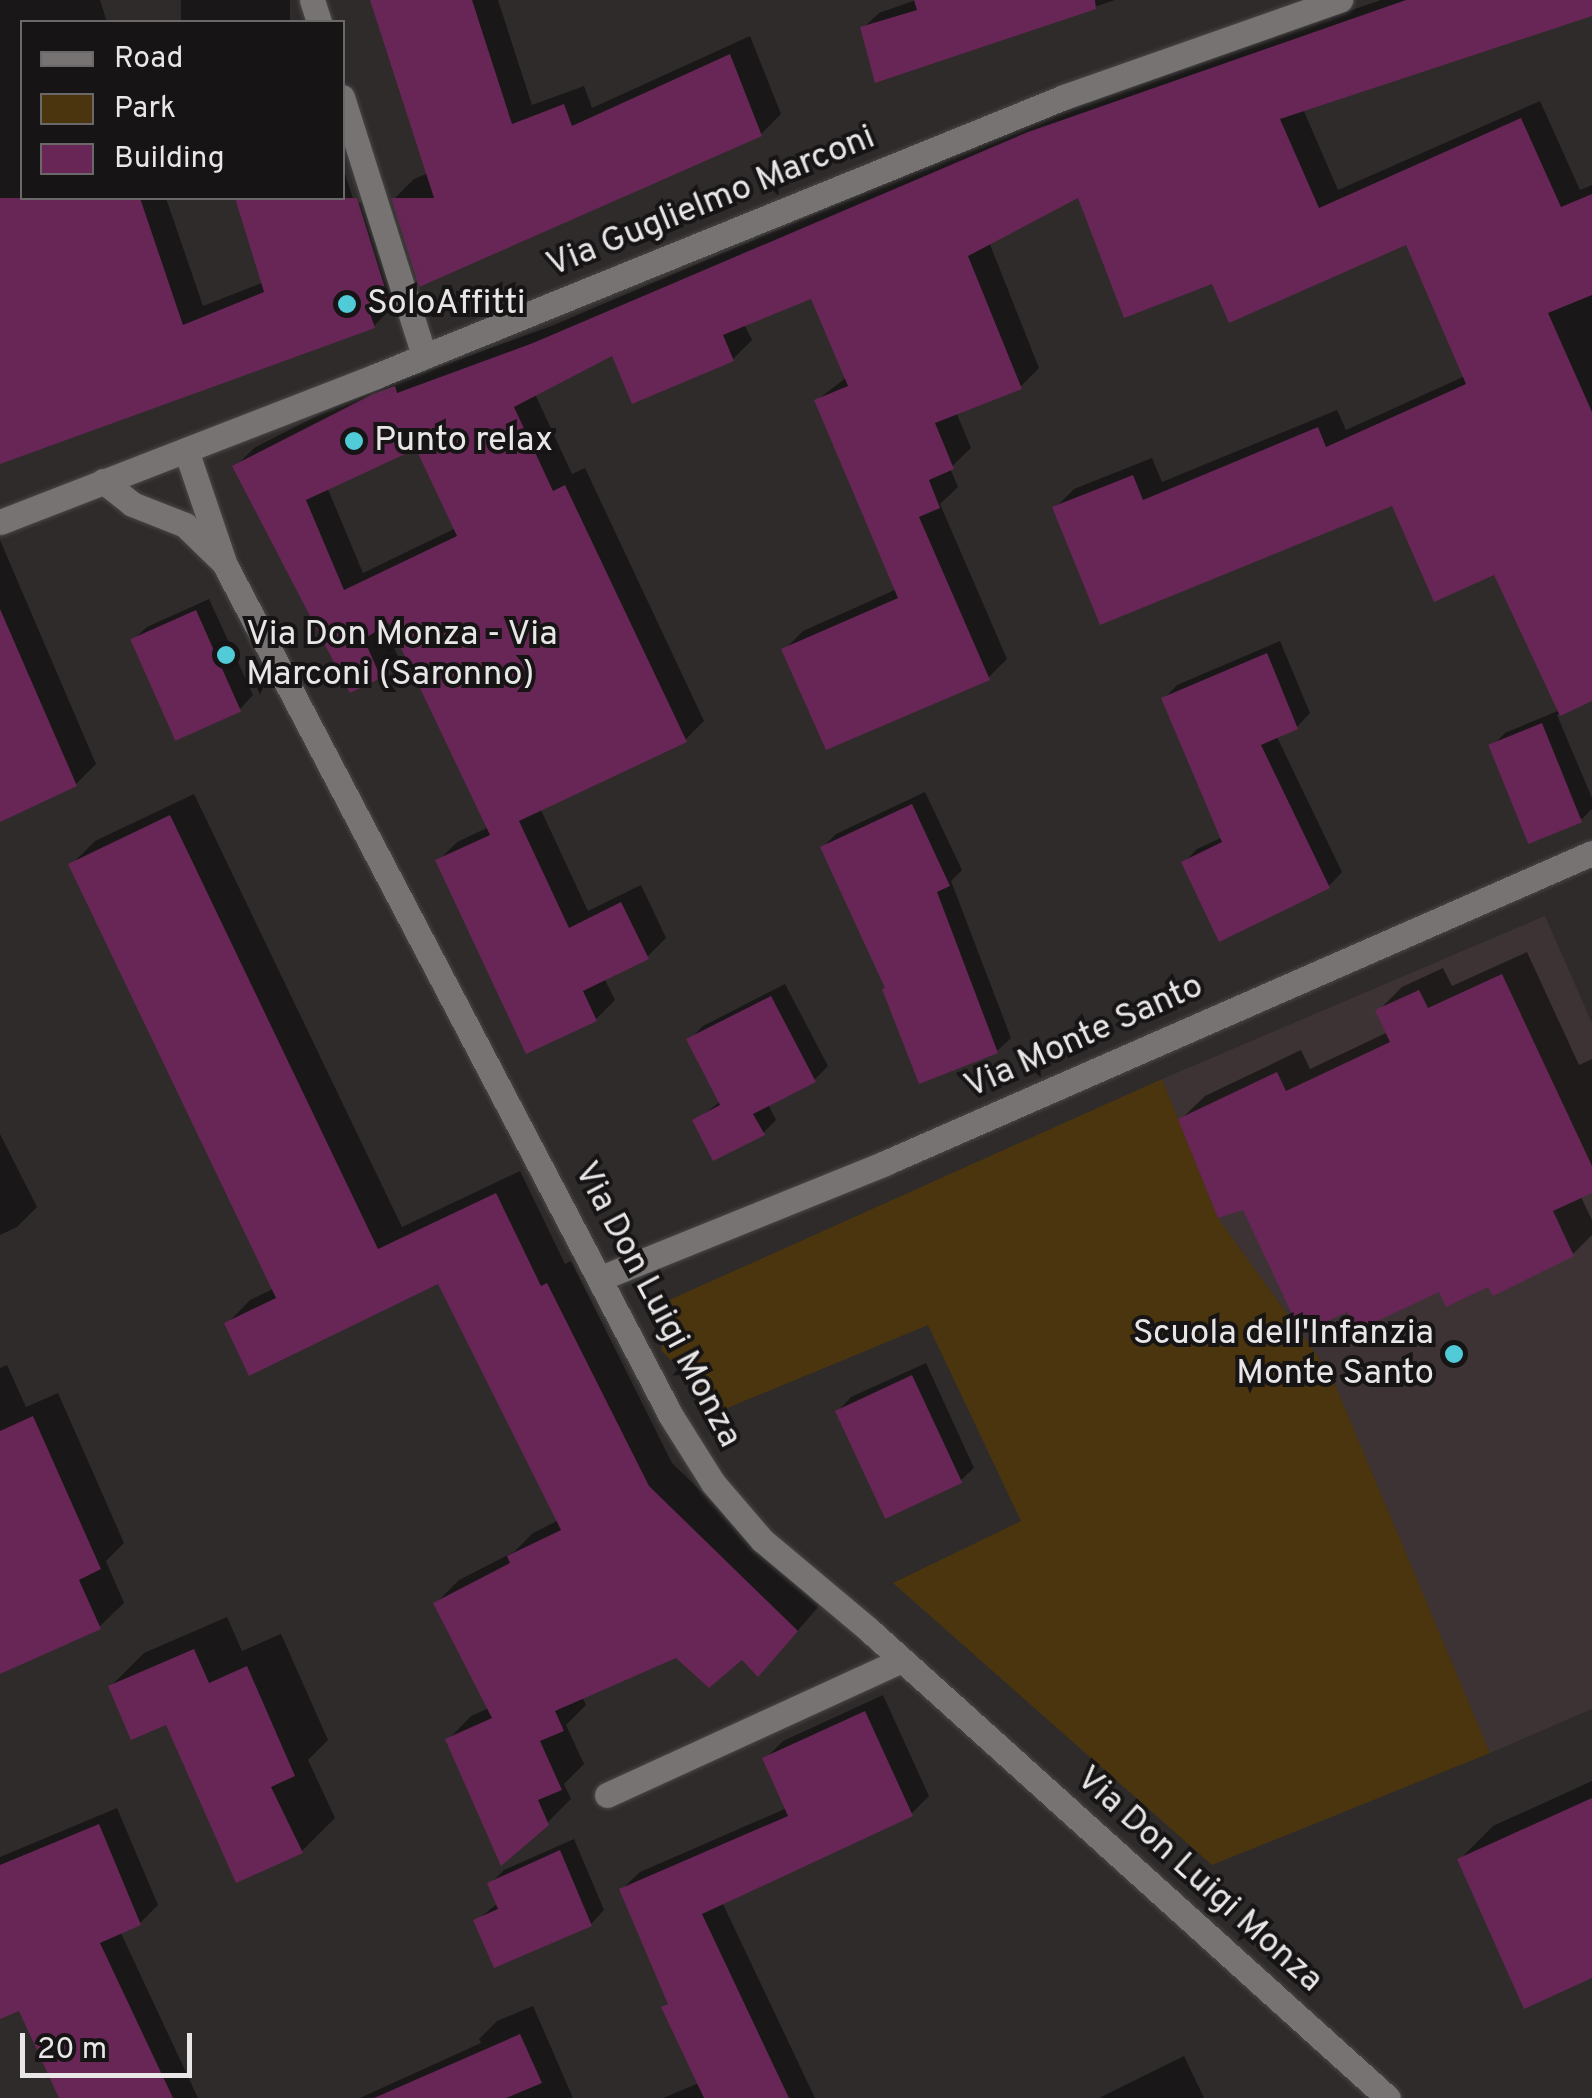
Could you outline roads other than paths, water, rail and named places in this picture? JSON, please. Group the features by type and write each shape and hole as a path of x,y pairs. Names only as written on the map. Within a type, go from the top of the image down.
{"street":[{"name":"Via Guglielmo Marconi","path":"0,522 424,356 1064,97 1340,0"},
{"path":"345,106 424,356"},
{"name":"Via Don Luigi Monza","path":"186,450 225,565 671,1416 713,1483 762,1540 902,1660 1388,2098"},
{"name":"Via Don Luigi Monza","path":"103,481 132,504 185,525 225,565"},
{"name":"Via Monte Santo","path":"601,1278 920,1148 1592,853"},
{"path":"607,1795 902,1660"}],"place":[{"name":"SoloAffitti","path":"347,304"},
{"name":"Punto relax","path":"354,441"},
{"name":"Via Don Monza - Via Marconi (Saronno)","path":"226,655"},
{"name":"Scuola dell'Infanzia Monte Santo","path":"1454,1354"}]}
